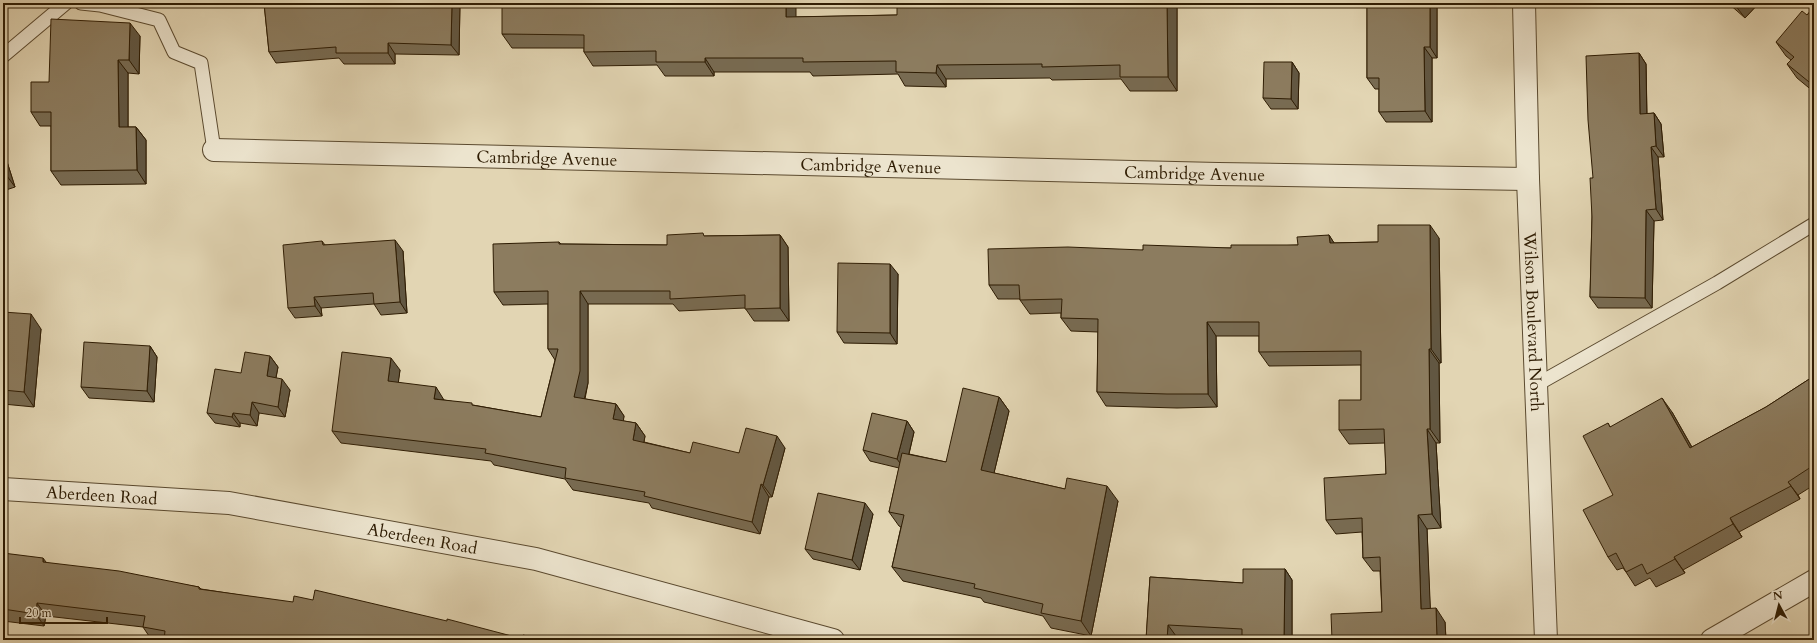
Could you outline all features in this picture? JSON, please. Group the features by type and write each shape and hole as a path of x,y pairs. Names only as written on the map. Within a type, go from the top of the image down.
{"street":[{"name":"Wilson Boulevard North","path":"1524,3 1528,179 1546,640"},
{"name":"Cambridge Avenue","path":"214,150 1218,174 1528,179"},
{"name":"Aberdeen Road","path":"3,489 229,503 253,507 536,559 833,640"},
{"path":"1712,640 1814,581"}],"lane":[{"path":"3,56 66,3"},
{"path":"81,3 100,5 159,20 174,52 201,63 214,150"},
{"path":"1536,385 1717,283 1814,224"}],"building":[{"path":"264,3 452,3 451,45 388,43 388,53 336,53 336,47 269,52"},
{"path":"502,3 786,3 786,17 897,15 897,3 1167,3 1168,77 1120,77 1120,65 1042,67 1042,64 937,65 936,73 896,72 896,61 803,62 803,58 705,58 705,62 656,62 656,51 584,52 584,35 502,34"},
{"path":"1367,3 1430,3 1430,47 1424,47 1425,111 1379,112 1379,78 1367,78"},
{"path":"1814,7 1814,86 1787,64 1794,57 1776,42 1802,11 1807,15"},
{"path":"51,19 130,23 129,60 118,60 119,127 136,127 137,170 51,171 51,112 31,112 31,82 49,82"},
{"path":"1639,53 1640,114 1654,113 1656,146 1651,147 1656,209 1646,210 1645,298 1590,297 1592,217 1590,178 1593,178 1588,120 1586,56"},
{"path":"1264,62 1292,62 1291,99 1263,98"},
{"path":"3,162 7,176 3,178"},
{"path":"1378,225 1430,225 1430,429 1427,429 1432,514 1418,515 1421,609 1436,608 1437,640 1332,640 1331,614 1382,612 1380,557 1363,558 1362,518 1326,520 1324,478 1386,474 1384,429 1339,430 1339,400 1361,400 1361,351 1259,352 1259,322 1207,322 1208,394 1097,392 1098,319 1061,318 1062,299 1020,300 1019,285 989,285 988,249 1068,247 1143,250 1143,245 1231,248 1231,245 1298,245 1297,237 1329,235 1330,243 1378,242"},
{"path":"703,233 704,236 780,235 780,308 745,309 745,295 670,299 670,291 580,291 580,371 574,397 616,404 613,419 636,423 633,440 690,453 693,442 739,453 746,428 777,436 763,485 761,484 752,522 644,496 645,492 565,478 566,468 485,453 486,449 332,431 342,352 391,358 388,381 436,387 434,399 472,403 472,405 541,417 558,349 548,349 548,291 494,292 493,244 559,242 559,244 667,245 667,235"},
{"path":"395,240 400,302 374,304 373,293 314,297 315,306 288,308 283,245 322,241 323,245"},
{"path":"838,263 890,264 890,333 837,332"},
{"path":"3,312 31,314 24,392 3,390"},
{"path":"84,342 150,346 147,391 81,387"},
{"path":"245,352 270,356 267,376 282,379 278,407 252,402 250,415 233,413 232,417 207,413 215,369 241,373"},
{"path":"1814,376 1814,465 1788,482 1791,486 1730,518 1733,524 1647,574 1642,564 1626,572 1616,553 1608,557 1583,510 1613,495 1583,436 1608,423 1610,427 1662,398 1690,448 1766,407"},
{"path":"963,388 999,397 981,470 1065,489 1067,478 1107,486 1081,621 1041,613 1043,604 974,588 975,584 892,567 904,515 889,512 902,453 946,462"},
{"path":"872,413 907,421 897,459 863,450"},
{"path":"818,493 865,503 852,560 805,549"},
{"path":"3,553 43,558 43,562 119,571 199,587 199,589 293,602 294,596 313,600 315,590 447,621 447,619 523,639 523,635 544,640 210,640 190,637 189,640 164,640 165,631 143,627 145,616 37,603 36,614 3,609"},
{"path":"1243,569 1285,569 1284,639 1242,638 1242,629 1168,625 1167,640 1146,640 1150,577 1243,583"}]}
